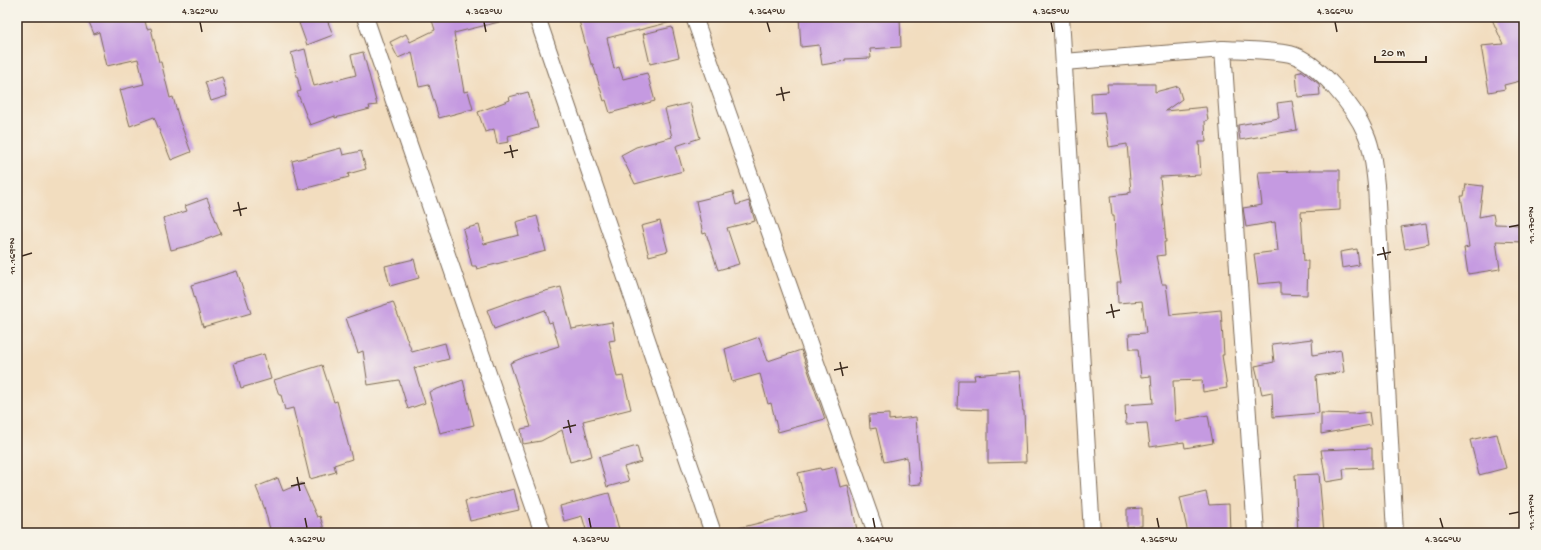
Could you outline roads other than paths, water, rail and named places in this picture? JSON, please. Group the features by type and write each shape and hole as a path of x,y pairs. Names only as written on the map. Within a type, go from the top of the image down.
{"street":[{"path":"365,17 543,533"},
{"path":"537,17 712,533"},
{"path":"694,17 876,533"},
{"path":"1061,17 1092,533"},
{"path":"1064,62 1223,49 1290,54 1311,63 1349,104 1366,134 1373,158 1376,185 1395,533"},
{"path":"1223,49 1256,533"}]}
